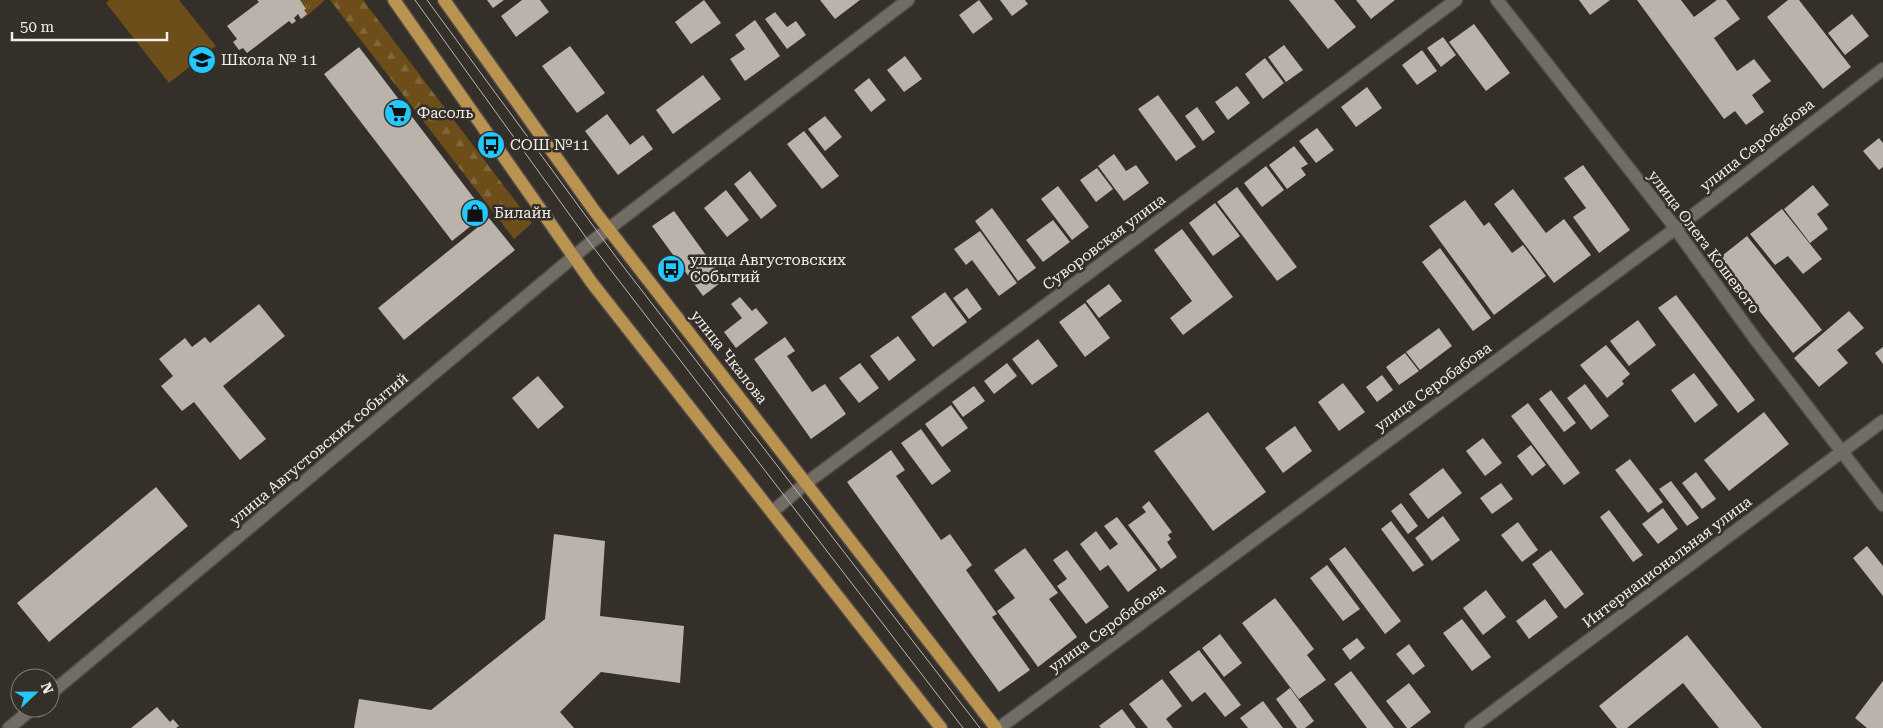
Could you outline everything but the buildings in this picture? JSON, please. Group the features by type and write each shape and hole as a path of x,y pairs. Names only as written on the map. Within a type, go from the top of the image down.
{"main road":[{"path":"394,0 573,257 940,728"},
{"name":"улица Чкалова","path":"444,0 609,229 805,484 998,728"}],"street":[{"path":"609,229 908,0"},
{"name":"Суворовская улица","path":"772,512 805,484 1456,0"},
{"name":"улица Олега Кошевого","path":"1497,0 1675,229 1756,340 1883,505"},
{"name":"улица Серобабова","path":"998,728 1675,229 1883,69"},
{"name":"улица Августовских событий","path":"60,686 609,229"},
{"name":"Интернациональная улица","path":"1471,728 1883,421"},
{"path":"10,728 22,718"}],"green space":[{"path":"109,0 179,0 216,46 169,83 106,3"},
{"path":"287,0 325,0 303,19"},
{"path":"330,0 363,0 532,223 514,239"}],"tram line":[{"path":"415,0 590,243 963,728"},
{"path":"427,0 619,261 980,728"}],"place":[{"name":"Школа № 11","path":"202,60"},
{"name":"Фасоль","path":"398,113"},
{"name":"СОШ №11","path":"491,145"},
{"name":"Билайн","path":"475,213"},
{"name":"улица Августовских Событий","path":"671,269"}]}
